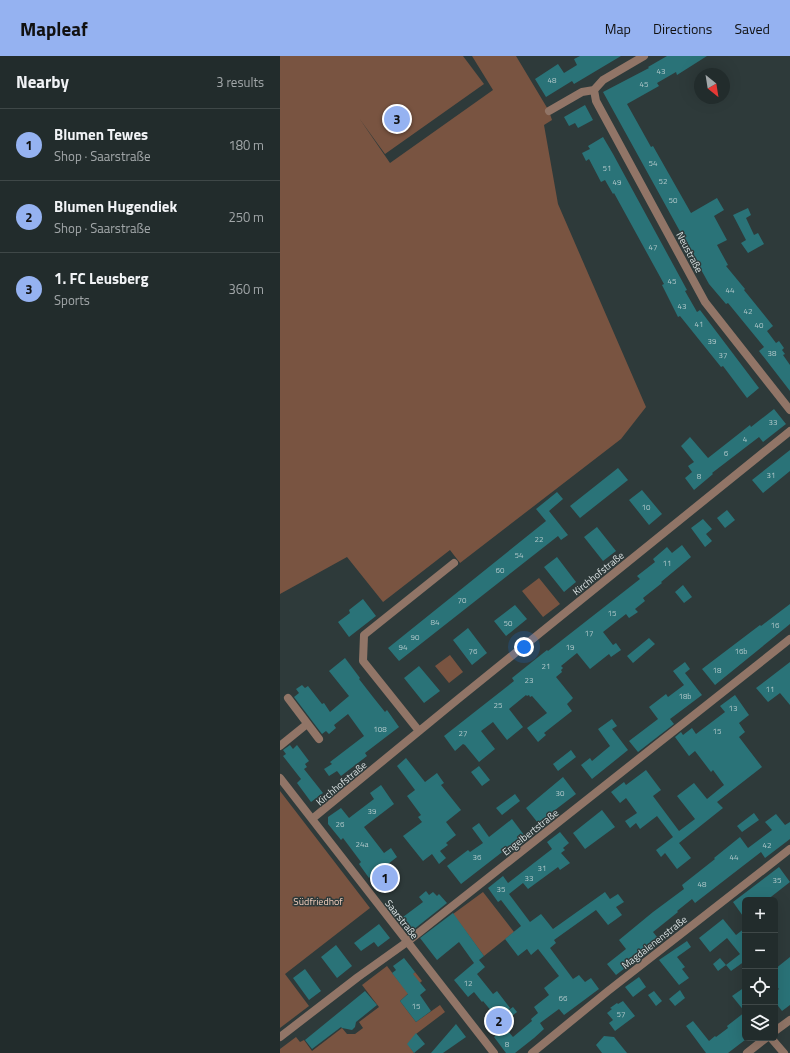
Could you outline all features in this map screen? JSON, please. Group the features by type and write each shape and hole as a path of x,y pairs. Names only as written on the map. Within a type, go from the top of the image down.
{"street":[{"path":"549,111 582,92 594,90 603,80 644,56"},
{"name":"Neustraße","path":"594,90 596,101 705,302 790,410"},
{"name":"Kirchhofstraße","path":"312,819 790,431"},
{"path":"419,731 363,661 364,635 454,563"},
{"name":"Engelbertstraße","path":"280,1037 358,977 407,942 790,639"},
{"path":"288,698 319,739"},
{"path":"280,746 307,724"},
{"name":"Saarstraße","path":"280,778 494,1053"},
{"name":"Magdalenenstraße","path":"532,1053 608,991 790,849"},
{"path":"778,1029 790,1020"},
{"path":"747,1053 762,1041"},
{"path":"774,1041 784,1053"}],"green space":[{"path":"280,56 463,56 484,84 385,154 359,118 390,163 493,90 472,56 516,56 549,111 552,120 544,125 558,204 646,407 621,439 460,563 450,550 383,602 347,557 280,594"},
{"path":"539,578 560,604 543,617 522,591"},
{"path":"450,655 463,672 449,683 435,666"},
{"name":"Südfriedhof","path":"280,791 370,908 285,974 309,1006 280,1028"},
{"path":"483,892 514,932 484,956 453,914"},
{"path":"387,966 400,983 415,972 422,981 400,1001 416,1022 440,1005 445,1012 416,1034 408,1044 414,1053 280,1053 280,1049 296,1037 300,1042 304,1040 312,1051 342,1028 347,1034 355,1034 363,1028 359,1022 379,1007 362,985"}],"building":[{"path":"580,56 621,56 574,84 572,81 546,97 535,79 558,64 564,73 577,65 574,59"},
{"path":"667,56 707,56 677,75 676,72 657,83 659,86 627,104 691,213 717,198 724,210 714,216 727,240 717,245 728,265 726,266 773,326 767,331 776,343 779,341 784,348 782,350 785,354 783,355 790,365 790,391 759,351 764,347 728,303 726,304 709,284 603,92 649,68 648,67"},
{"path":"585,105 593,120 578,128 575,123 569,126 564,117"},
{"path":"603,137 687,290 685,291 697,312 700,310 759,388 747,398 723,366 721,367 680,316 678,317 662,285 664,284 614,193 613,194 605,180 601,182 589,159 586,161 582,153 590,149 588,146"},
{"path":"748,208 751,215 746,218 754,235 758,233 764,244 748,253 741,243 746,240 733,215"},
{"path":"774,409 786,424 763,442 759,437 712,473 713,474 694,490 685,478 692,472 688,466 694,462 681,446 690,437 708,458 750,425 751,427"},
{"path":"790,450 790,471 763,493 752,480"},
{"path":"618,468 628,480 580,518 570,506"},
{"path":"642,490 662,514 649,525 629,500"},
{"path":"557,492 563,499 549,511 568,535 561,540 558,536 399,661 388,648 546,521 536,509"},
{"path":"727,510 735,520 725,528 717,518"},
{"path":"703,519 712,529 706,534 712,541 705,547 691,528"},
{"path":"597,527 616,551 603,561 584,537"},
{"path":"682,545 691,557 643,598 645,601 635,609 638,612 629,618 626,614 603,632 613,645 616,643 621,650 611,657 609,654 590,669 577,653 561,666 563,668 561,670 562,672 556,677 573,698 567,704 572,711 544,733 546,735 538,742 527,728 547,713 532,696 530,697 529,695 526,695 509,709 523,727 507,740 493,722 481,731 495,749 479,762 463,744 455,751 444,736 514,681 512,678 640,579 637,576 655,562 653,559 667,547 672,553"},
{"path":"557,557 576,582 564,592 544,567"},
{"path":"683,585 692,597 684,603 675,592"},
{"path":"363,599 376,616 349,637 338,622 350,613 349,610"},
{"path":"790,604 790,624 715,685 702,669"},
{"path":"515,605 527,619 506,636 494,621"},
{"path":"468,628 487,653 472,665 453,640"},
{"path":"649,638 655,644 633,663 627,656"},
{"path":"345,658 373,697 385,712 387,710 399,727 365,753 367,756 341,776 337,771 329,776 324,769 332,764 330,762 364,736 348,714 334,725 336,728 329,734 326,731 322,734 294,697 299,693 296,689 302,685 305,688 308,686 322,704 324,703 330,712 349,696 329,671"},
{"path":"685,662 690,669 685,673 702,695 670,719 674,724 638,752 629,741 658,719 649,707 666,694 668,697 684,685 673,671"},
{"path":"790,662 790,705 780,693 768,702 756,688"},
{"path":"419,666 440,691 424,703 404,678"},
{"path":"735,695 749,715 739,723 745,732 739,737 762,767 717,802 723,808 679,843 691,858 677,869 665,853 661,857 656,850 673,837 657,816 640,829 636,823 630,828 625,821 637,813 626,798 620,803 611,792 624,782 626,785 646,770 661,790 653,796 679,831 695,819 677,796 694,783 707,799 724,785 713,770 711,772 695,751 689,756 675,737 681,732 683,735 692,728 696,734 725,712 720,706"},
{"path":"612,719 617,726 612,729 628,750 592,779 581,765 590,758 592,761 610,746 598,729"},
{"path":"290,745 293,749 297,745 309,761 305,764 307,767 304,769 323,793 311,802 297,783 301,779 283,756 286,754 283,750"},
{"path":"571,750 576,757 558,771 553,764"},
{"path":"406,758 425,782 437,773 444,783 441,785 461,810 446,822 456,835 446,843 448,845 440,851 446,858 439,864 432,854 423,861 403,836 422,822 418,817 421,815 407,796 415,790 397,766"},
{"path":"479,766 490,780 482,786 471,772"},
{"path":"563,777 576,794 538,823 526,808"},
{"path":"381,785 394,804 364,827 384,853 391,848 397,857 388,864 398,879 383,890 371,876 369,878 359,864 361,862 343,838 341,840 328,824 328,817 341,808 349,818 374,799 370,793"},
{"path":"515,794 520,801 502,815 496,808"},
{"path":"602,810 615,827 585,849 573,833"},
{"path":"754,813 759,820 742,832 737,826"},
{"path":"776,814 785,825 790,822 790,839 765,858 761,852 695,903 692,899 653,932 657,937 626,961 629,965 616,975 607,964 626,949 619,940 684,889 682,885 740,837 748,848 772,830 765,822"},
{"path":"512,819 524,835 461,884 447,866 468,850 470,852 483,843 472,828 479,823 489,837"},
{"path":"560,832 569,843 563,848 565,850 561,853 570,863 560,870 558,867 528,889 523,883 509,894 530,922 541,914 553,929 605,892 610,899 618,894 624,902 616,907 622,915 608,925 596,910 554,940 556,943 550,948 573,979 579,975 585,982 591,978 599,989 564,1015 559,1009 540,1023 544,1029 534,1038 515,1053 506,1053 494,1037 497,1034 489,1024 497,1018 474,992 468,997 454,980 474,963 459,942 437,960 420,938 453,913 484,956 479,960 485,967 477,974 493,994 497,991 510,1008 506,1012 513,1007 517,1012 502,1024 513,1037 532,1021 531,1019 538,1013 534,1007 549,995 544,988 559,976 538,949 531,955 527,949 518,956 505,939 521,926 501,900 498,902 488,888 503,876 508,883 552,849 547,842"},
{"path":"779,867 790,882 771,897 742,897 742,915 733,902"},
{"path":"426,891 429,895 433,892 437,896 439,894 447,903 413,930 403,917 423,902 419,897"},
{"path":"723,919 736,935 742,930 742,963 731,971 726,965 740,954 727,938 710,952 699,938"},
{"path":"379,924 390,938 378,947 374,942 361,951 354,943"},
{"path":"687,941 691,947 677,957 685,967 682,969 689,978 679,985 659,960"},
{"path":"336,945 352,966 337,978 321,957"},
{"path":"790,957 790,1005 782,1011 778,1006 778,967"},
{"path":"404,958 415,972 413,974 426,990 420,995 431,1011 416,1022 400,1001 408,994 392,973 396,970 393,966"},
{"path":"720,958 726,965 718,971 713,964"},
{"path":"305,969 321,991 309,1000 293,978"},
{"path":"639,977 646,987 633,997 625,987"},
{"path":"742,989 742,1008 732,996"},
{"path":"680,990 685,998 675,1006 669,999"},
{"path":"365,991 377,1005 356,1022 355,1027 352,1030 341,1027 312,1049 305,1040"},
{"path":"654,991 662,1001 656,1006 648,995"},
{"path":"623,1001 635,1016 615,1031 609,1023 613,1020 607,1013 612,1009 610,1008"},
{"path":"742,1014 742,1041 744,1041 728,1053 706,1053 686,1026 693,1021 709,1041 728,1028 727,1026"},
{"path":"456,1024 466,1037 443,1053 431,1053"},
{"path":"416,1033 425,1044 414,1053 407,1044"},
{"path":"604,1036 614,1037 627,1053 602,1053 596,1045"}],"place":[{"name":"1. FC Leusberg","path":"397,119"},
{"name":"Blumen Tewes","path":"385,878"},
{"name":"Blumen Hugendiek","path":"499,1021"}]}
